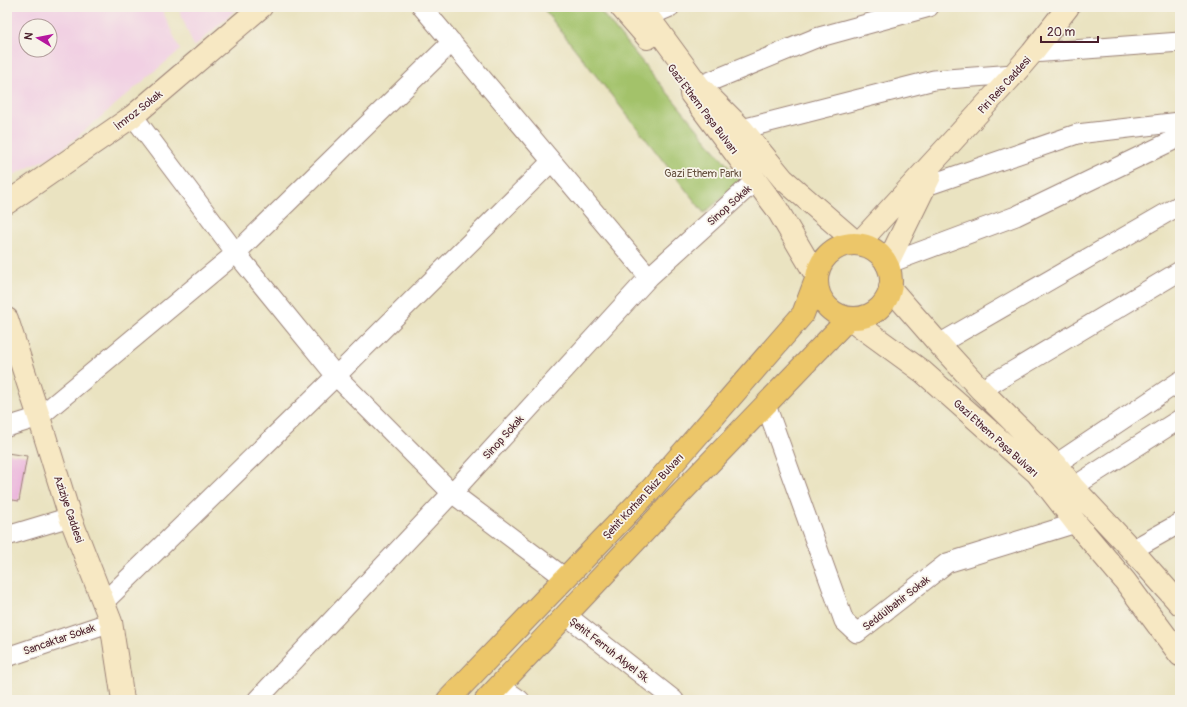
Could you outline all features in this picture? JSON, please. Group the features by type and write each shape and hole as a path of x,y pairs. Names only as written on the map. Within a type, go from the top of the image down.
{"main road":[{"name":"İmroz Sokak","path":"7,203 133,116 261,7"},
{"name":"Gazi Ethem Paşa Bulvarı","path":"621,7 657,50 756,180 777,209 817,277"},
{"name":"Piri Reis Caddesi","path":"858,244 1014,74 1068,7"},
{"name":"Gazi Ethem Paşa Bulvarı","path":"645,11 699,86 742,129 783,179 858,244"},
{"name":"Piri Reis Caddesi","path":"887,264 926,186 937,159"},
{"path":"858,244 879,254 887,264 891,276 887,299 880,308 871,315 860,318 849,318 838,315 828,308 821,299 817,277 820,266 827,256 836,249 846,245 858,244"},
{"name":"Şehit Korhan Ekiz Bulvarı","path":"448,700 652,488 803,314 817,277"},
{"name":"Gazi Ethem Paşa Bulvarı","path":"890,288 981,390 1056,464 1073,487 1180,604"},
{"name":"Gazi Ethem Paşa Bulvarı","path":"849,318 923,372 1037,473 1076,523 1125,580 1180,655"},
{"path":"493,693 674,500 849,318"},
{"name":"Aziziye Caddesi","path":"7,319 70,517 107,612 123,700"}],"street":[{"path":"422,7 649,277"},
{"path":"645,11 670,7"},
{"path":"699,86 816,38 929,7"},
{"path":"7,427 39,417 236,252 452,42"},
{"path":"1032,53 1180,42"},
{"path":"742,129 934,80 1014,74"},
{"path":"133,116 236,252 336,376 452,493 565,578"},
{"path":"926,186 1077,134 1180,122"},
{"path":"887,264 1016,216 1180,137"},
{"path":"107,612 336,376 551,162"},
{"name":"Sinop Sokak","path":"257,700 452,493 649,277 756,180"},
{"path":"939,344 1180,205"},
{"path":"981,390 1180,271"},
{"path":"1056,464 1180,381"},
{"name":"Seddülbahir Sokak","path":"766,405 844,621 857,633 947,563 1076,523"},
{"path":"1073,487 1180,420"},
{"path":"7,536 70,517"},
{"path":"1132,550 1180,523"},
{"name":"Sancaktar Sokak","path":"7,657 107,612"},
{"name":"Şehit Ferruh Akyel Sk.","path":"566,615 674,700"},
{"path":"493,693 520,700"}],"shaded area":[{"path":"7,7 161,7 180,50 58,153 7,178"},
{"path":"178,7 239,7 194,47"}],"green space":[{"name":"Gazi Ethem Parkı","path":"542,7 597,7 741,182 704,213"}],"building":[{"path":"7,453 27,456 19,501 7,499"}]}
